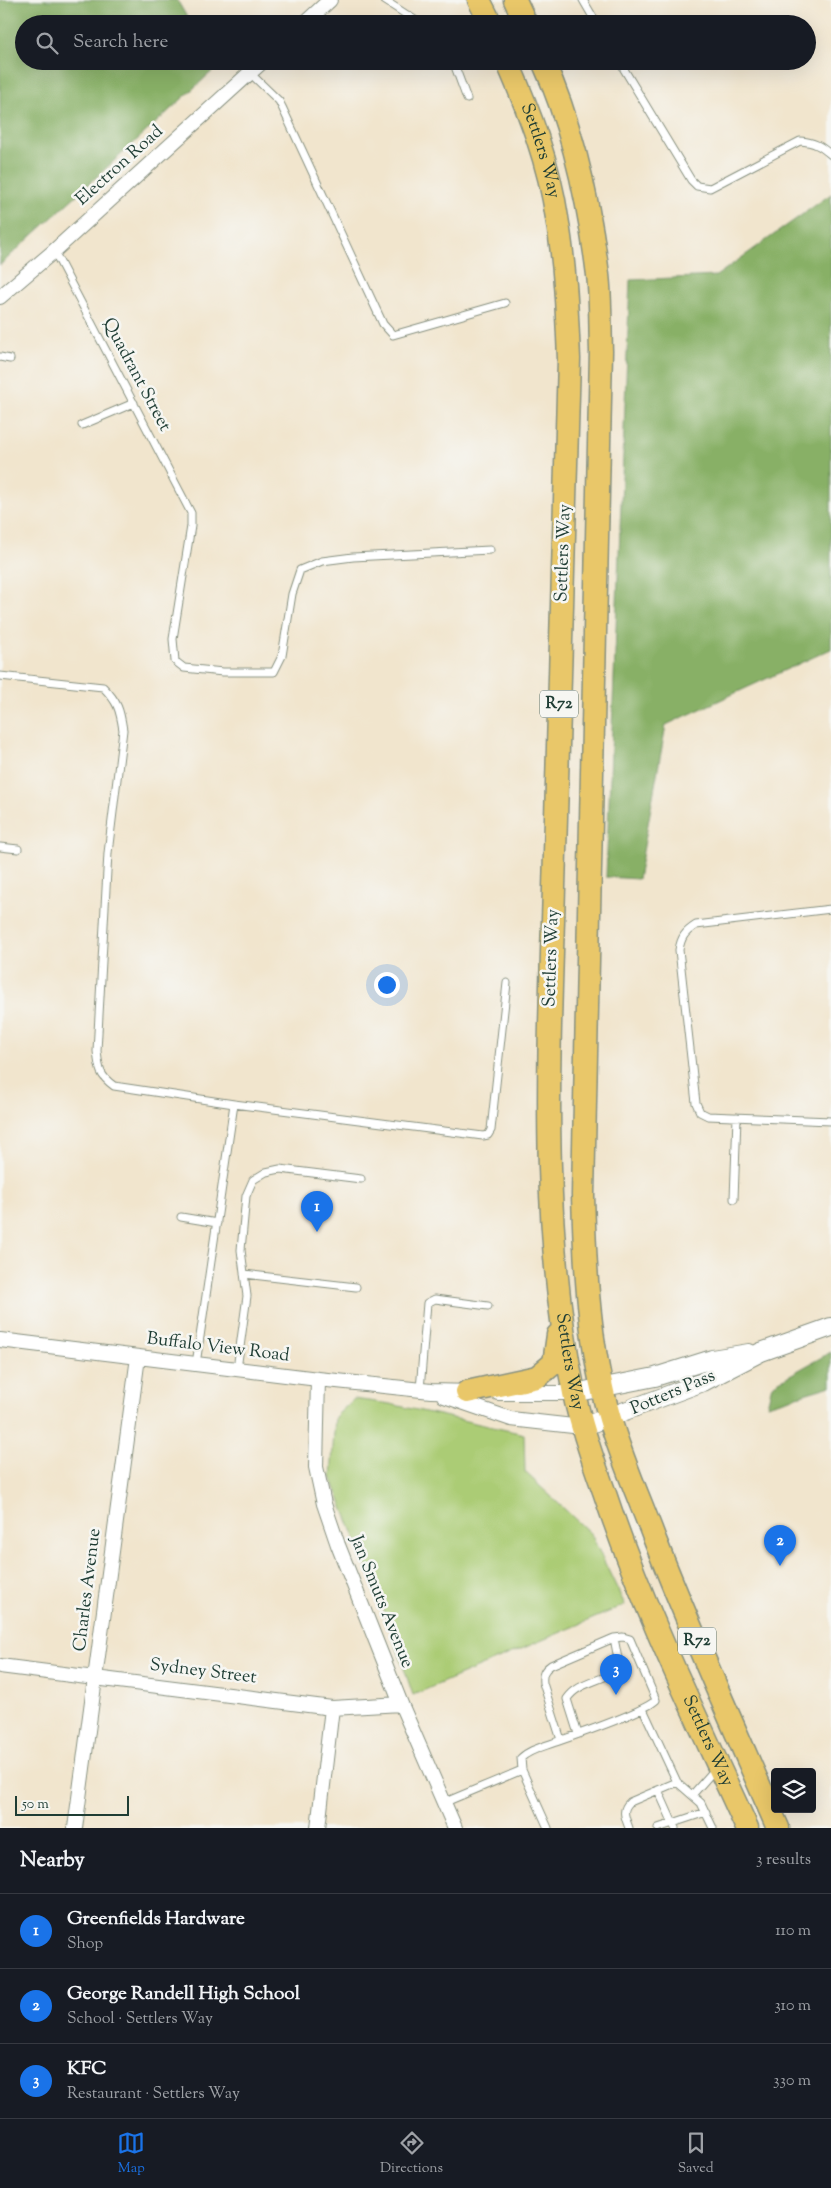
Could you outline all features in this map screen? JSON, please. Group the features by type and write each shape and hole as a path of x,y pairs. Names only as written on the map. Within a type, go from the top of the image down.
{"main road":[{"path":"479,0 486,15"},
{"path":"515,0 522,15"},
{"name":"Settlers Way","path":"511,70 540,145 557,216 566,280 570,358 548,1078 550,1199 554,1255 574,1393 582,1428 614,1523 640,1589 747,1828"},
{"name":"Settlers Way","path":"546,70 569,134 587,208 598,276 601,351 583,1195 586,1261 594,1340 610,1419 670,1577 778,1828"},
{"path":"467,1392 537,1377 554,1363 558,1342 554,1255"}],"street":[{"path":"314,15 330,0"},
{"name":"Electron Road","path":"0,297 54,252 253,70"},
{"name":"Potters Pass","path":"582,1428 610,1419 703,1382 761,1352 831,1327"},
{"name":"Buffalo View Road","path":"0,1340 426,1391 574,1393"},
{"name":"Potters Pass","path":"574,1393 655,1377 712,1358 761,1352"},
{"name":"Charles Avenue","path":"75,1828 138,1357"},
{"name":"Jan Smuts Avenue","path":"318,1379 316,1467 324,1504 401,1704 455,1828"},
{"name":"Buffalo View Road","path":"426,1391 511,1420 582,1428"},
{"name":"Sydney Street","path":"0,1666 332,1708 401,1704"},
{"path":"318,1828 332,1708"}],"lane":[{"path":"384,0 406,15"},
{"path":"583,0 592,15"},
{"path":"456,70 467,99"},
{"path":"624,70 691,180 697,186 710,188 800,141 821,146 831,155"},
{"path":"250,73 279,100 383,324 393,335 505,303"},
{"name":"Quadrant Street","path":"54,252 191,513 191,526 173,639 175,661 184,668 223,672 274,672 282,656 292,594 300,570 322,561 390,555 490,550"},
{"path":"0,357 10,359"},
{"path":"82,425 134,403"},
{"path":"0,676 103,688 114,698 120,711 123,730 108,853 97,1051 98,1066 103,1078 114,1086 234,1104 473,1135 488,1135 491,1130 507,983"},
{"path":"0,847 18,849"},
{"path":"831,909 696,925 687,931 681,939 680,950 696,1103 700,1112 708,1116 831,1121"},
{"path":"196,1364 234,1104"},
{"path":"734,1199 737,1117"},
{"path":"237,1369 247,1296 241,1250 246,1196 253,1180 266,1172 280,1169 361,1179"},
{"path":"181,1217 217,1223"},
{"path":"244,1274 356,1287"},
{"path":"426,1391 427,1303 435,1299 488,1306"},
{"path":"548,1828 522,1770 521,1758 525,1754 643,1709 656,1700 630,1639 623,1637 614,1638 544,1669 543,1683 561,1740"},
{"path":"578,1734 567,1699 571,1692 617,1670 619,1664 614,1638"},
{"path":"643,1709 677,1782 693,1794 706,1812 713,1828"},
{"path":"693,1794 719,1766"},
{"path":"443,1803 522,1770"},
{"path":"628,1828 623,1811 625,1806 630,1802 677,1782"},
{"path":"658,1790 674,1826"},
{"path":"658,1828 674,1826 706,1812"}],"green space":[{"path":"0,0 177,0 186,15 15,15 15,70 214,70 0,265"},
{"path":"831,194 831,649 666,725 638,879 606,877 630,280 716,276"},
{"path":"831,1352 831,1386 767,1405 772,1385"},
{"path":"354,1399 390,1404 524,1434 525,1472 591,1534 625,1605 413,1695 385,1613 331,1477 335,1417"}],"place":[{"name":"Greenfields Hardware","path":"317,1232"},
{"name":"George Randell High School","path":"780,1566"},
{"name":"KFC","path":"616,1695"}]}
